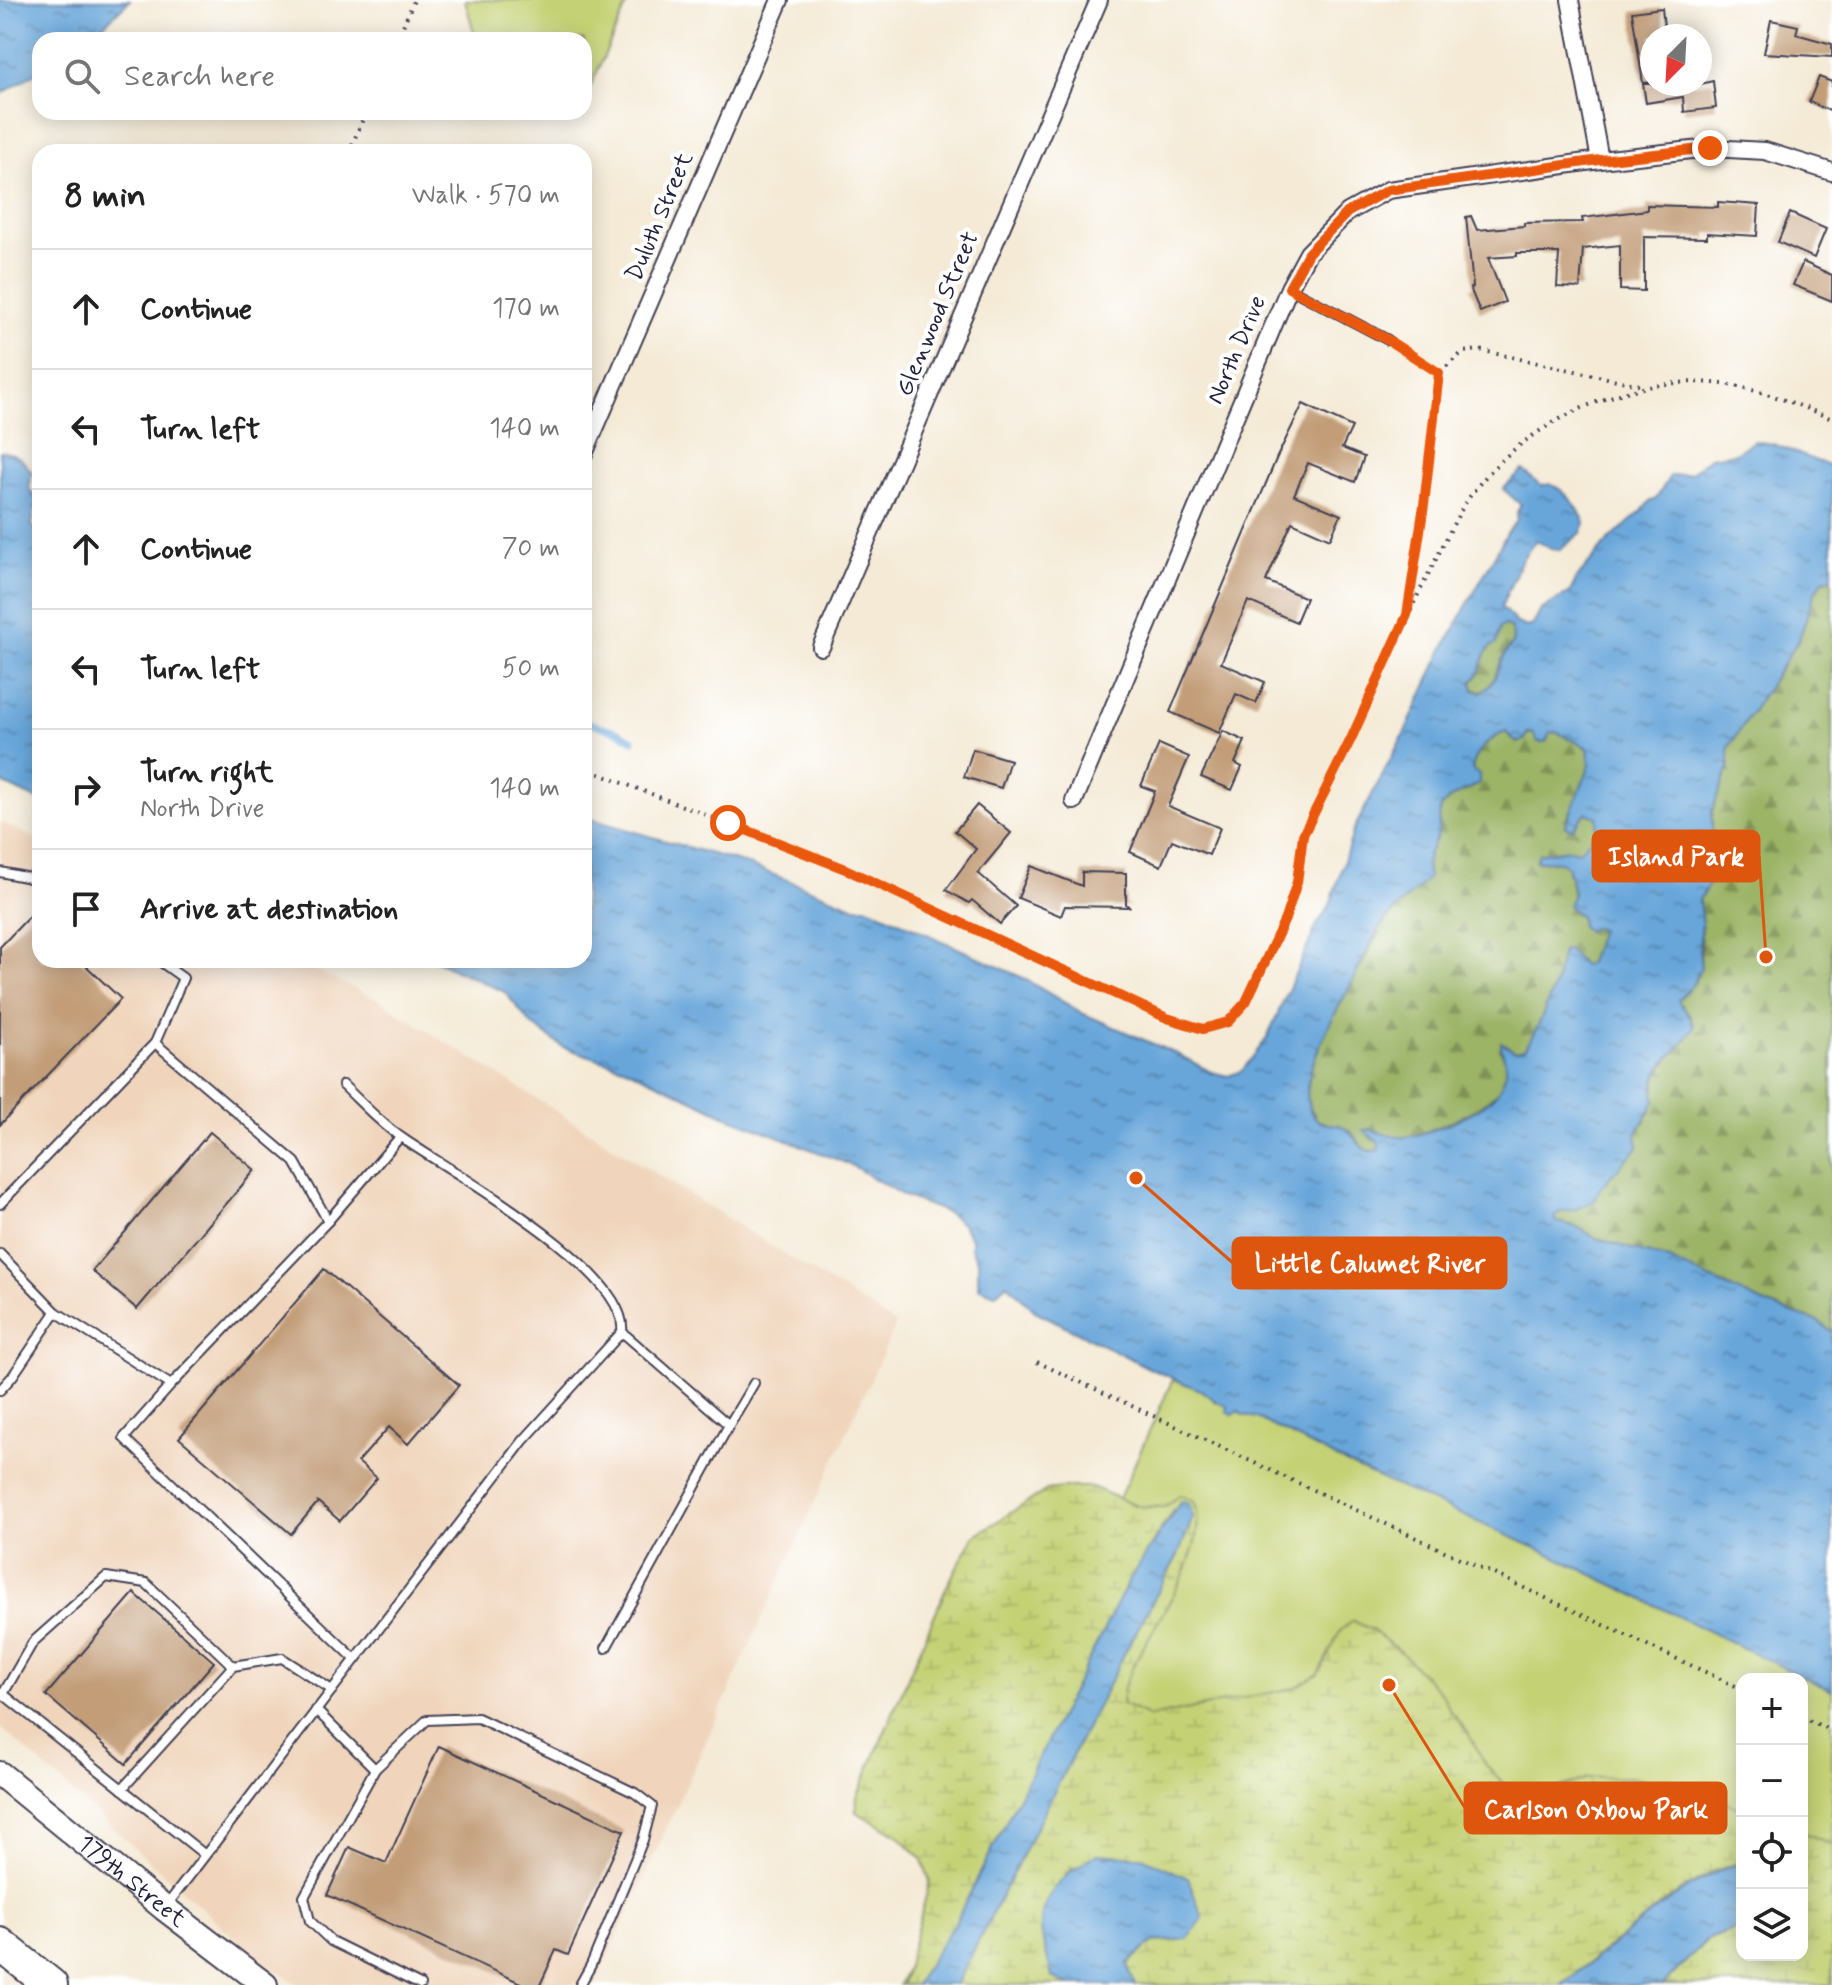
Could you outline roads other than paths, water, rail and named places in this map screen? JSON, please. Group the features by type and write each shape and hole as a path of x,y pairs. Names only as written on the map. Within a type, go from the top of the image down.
{"highway":[{"path":"0,1944 51,1985"}],"street":[{"name":"Duluth Street","path":"592,435 780,0"},
{"name":"Glenwood Street","path":"821,647 1099,0"},
{"path":"1570,0 1600,160"},
{"name":"North Drive","path":"1074,801 1289,288 1308,253 1348,212 1388,190 1710,148 1765,151 1832,172"},
{"name":"179th Street","path":"0,1774 164,1908 265,1985"}],"lane":[{"path":"1289,288 1388,340"},
{"path":"0,872 32,878"},
{"path":"0,1204 155,1043 183,978 169,968"},
{"path":"155,1043 295,1162 328,1221"},
{"path":"343,1085 400,1137 512,1208 572,1258 610,1296 621,1317 622,1332 729,1425"},
{"path":"355,1659 124,1438 328,1221 400,1137"},
{"path":"0,1254 56,1312 171,1385"},
{"path":"0,1390 56,1312"},
{"path":"164,1908 523,1441 622,1332"},
{"path":"606,1648 754,1383"},
{"path":"205,1855 3,1694 33,1642 106,1577 146,1583 233,1666"},
{"path":"122,1789 233,1666 282,1658 332,1690"},
{"path":"316,1710 375,1769"},
{"path":"420,1985 331,1941 310,1921 304,1897 375,1769 427,1720 478,1718 635,1793 652,1806 643,1840 580,1985"}],"water":[{"path":"0,0 130,0 94,32 32,32 32,75 0,95"},
{"path":"1754,441 1773,444 1832,467 1832,578 1823,580 1815,592 1799,639 1729,747 1729,767 1712,811 1712,838 1707,861 1711,872 1709,884 1699,900 1701,967 1694,983 1678,1000 1694,1027 1666,1061 1655,1080 1656,1100 1636,1134 1638,1147 1600,1188 1596,1200 1560,1212 1555,1218 1557,1222 1579,1228 1598,1239 1666,1259 1770,1306 1817,1321 1832,1332 1832,1691 1808,1679 1808,1673 1795,1673 1554,1556 1350,1465 1257,1418 1238,1411 1233,1415 1227,1412 1228,1406 1203,1391 1149,1368 1035,1311 1007,1283 995,1294 978,1287 978,1262 971,1248 971,1239 963,1225 948,1213 904,1196 851,1165 731,1118 626,1068 563,1047 531,1024 505,992 452,968 592,968 592,819 746,864 856,907 868,907 1021,977 1084,1014 1211,1072 1228,1076 1242,1071 1267,1038 1317,925 1330,905 1354,829 1407,728 1442,651 1517,520 1521,505 1503,489 1523,470 1541,486 1550,484 1566,495 1585,523 1581,533 1560,550 1551,549 1536,540 1522,559 1501,607 1517,623 1527,627 1533,625 1541,610 1570,592 1577,578 1607,542 1656,499 1670,476 1691,473 1710,457 1735,453","holes":["1505,625 1513,634 1511,645 1489,686 1481,692 1474,690 1472,682 1488,650 1496,644 1500,628","1506,732 1517,743 1525,740 1527,733 1533,733 1538,742 1546,742 1550,733 1556,732 1588,748 1590,765 1565,826 1572,829 1586,813 1597,817 1595,832 1579,851 1569,849 1539,854 1536,861 1561,862 1568,867 1573,894 1568,905 1580,917 1581,926 1587,931 1593,927 1600,930 1589,963 1583,966 1567,949 1562,951 1556,982 1525,1049 1515,1051 1501,1042 1506,1072 1499,1090 1488,1102 1453,1122 1415,1135 1399,1137 1362,1130 1379,1142 1379,1150 1367,1150 1347,1130 1339,1125 1322,1123 1310,1109 1307,1093 1316,1054 1379,928 1428,878 1428,854 1438,835 1440,808 1452,797 1479,784 1479,774 1472,770 1479,752 1489,742"]},
{"path":"0,451 15,455 32,473 29,489 32,493 32,797 0,782"},
{"path":"1181,1501 1189,1504 1193,1517 1179,1553 1123,1656 956,1985 915,1985 957,1919 1129,1580"},
{"path":"1097,1854 1142,1857 1188,1878 1203,1918 1187,1939 1153,1942 1127,1964 1135,1985 1071,1985 1052,1977 1041,1932 1046,1903 1068,1874"},
{"path":"1736,1864 1736,1928 1706,1940 1663,1985 1561,1985 1647,1916 1716,1872"}],"waterway":[{"path":"592,724 633,740"}],"place":[{"name":"Island Park","path":"1766,957"},
{"name":"Little Calumet River","path":"1136,1178"},
{"name":"Carlson Oxbow Park","path":"1389,1685"}]}
